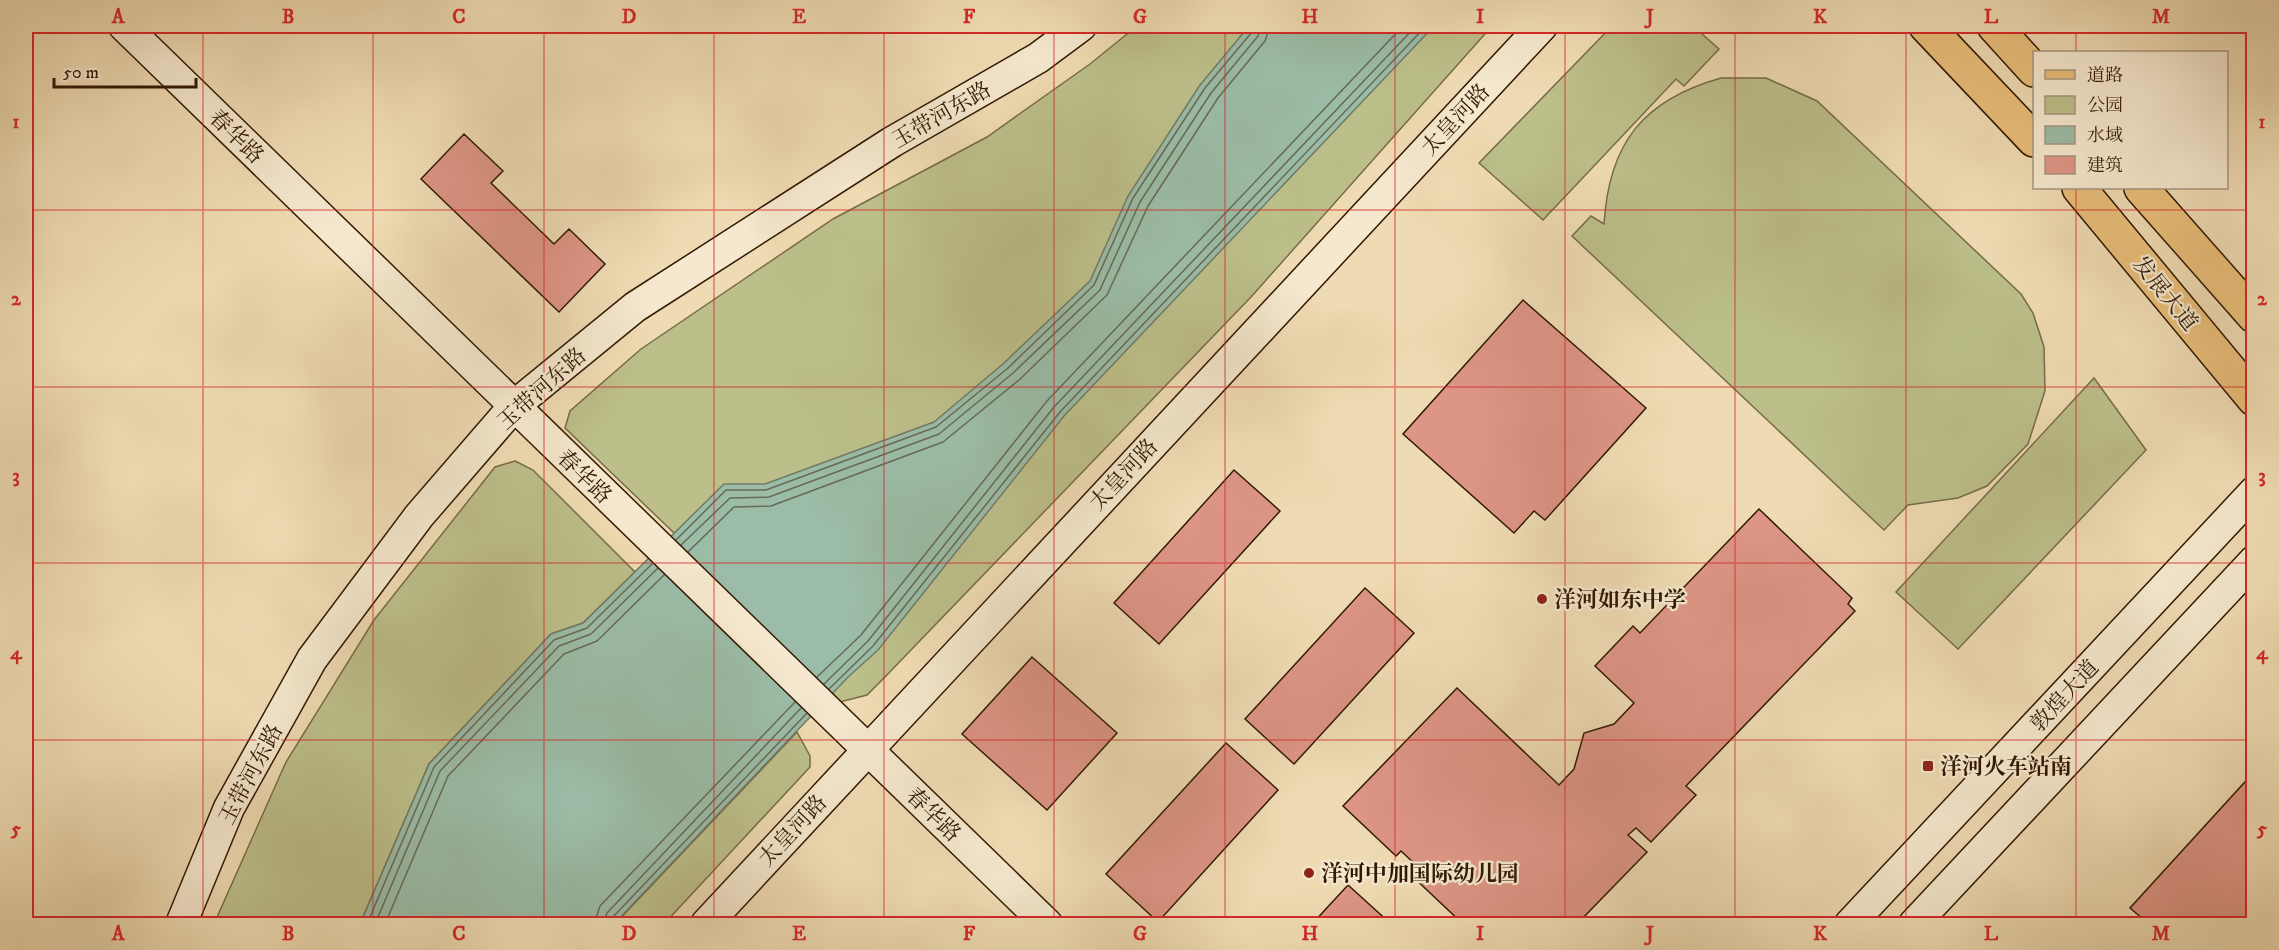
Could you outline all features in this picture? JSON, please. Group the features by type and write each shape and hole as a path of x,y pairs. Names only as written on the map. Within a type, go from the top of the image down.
{"main road":[{"path":"1926,26 2033,139"},
{"path":"1994,26 2033,69"},
{"name":"发展大道","path":"2080,189 2253,399"},
{"path":"2142,189 2253,316"}],"street":[{"name":"春华路","path":"124,26 1047,924"},
{"name":"玉带河东路","path":"166,924 205,832 237,766 297,662 378,547 507,399 620,297 734,219 809,173 902,123 1007,58 1052,26"},
{"name":"玉带河东路","path":"181,924 229,808 312,658 507,399 635,307 892,142 1038,58 1081,26"},
{"name":"太皇河路","path":"706,924 1542,26"},
{"name":"敦煌大道","path":"1850,924 2253,492"},
{"path":"1914,924 2253,561"}],"green space":[{"path":"1137,26 1492,26 1251,297 884,678 867,695 836,703 674,533 565,428 570,411 641,349 833,219 987,137 1090,64"},
{"path":"1612,26 1693,26 1719,49 1684,86 1676,79 1543,220 1479,163"},
{"path":"1721,78 1766,78 1817,101 2021,294 2033,313 2044,347 2045,391 2028,444 1987,486 1958,498 1908,505 1884,530 1572,236 1591,216 1604,224 1607,195 1613,170 1635,129 1651,113 1671,99 1694,87"},
{"path":"2094,378 2146,450 1958,649 1896,592"},
{"path":"515,461 533,470 635,572 583,623 551,634 429,764 360,924 214,924 286,762 374,620 495,467"},
{"path":"797,732 810,756 810,767 664,924 615,924"}],"water":[{"path":"1249,26 1434,26 1064,416 878,650 848,677 614,924 360,924 429,764 551,634 583,623 724,484 765,484 934,422 1004,363 1090,281 1128,196 1200,85"}],"building":[{"path":"464,134 503,171 491,183 554,244 569,229 605,264 559,312 421,179"},
{"path":"1523,300 1646,408 1545,520 1534,511 1514,533 1403,434"},
{"path":"1234,470 1280,511 1159,644 1114,603"},
{"path":"1759,509 1852,598 1848,604 1855,611 1686,786 1696,795 1651,842 1636,828 1628,835 1647,852 1577,924 1463,924 1411,875 1418,867 1401,851 1396,856 1343,806 1457,688 1559,785 1574,769 1584,733 1614,724 1634,703 1595,666 1633,626 1640,633"},
{"path":"1365,588 1414,633 1294,764 1245,719"},
{"path":"1032,657 1117,733 1047,810 962,734"},
{"path":"1226,743 1278,790 1158,922 1106,874"},
{"path":"2254,772 2254,924 2149,924 2130,908"},
{"path":"1348,885 1391,924 1312,924"}],"place":[{"name":"洋河如东中学","path":"1542,599"},
{"name":"洋河火车站南","path":"1928,766"},
{"name":"洋河中加国际幼儿园","path":"1309,873"}]}
